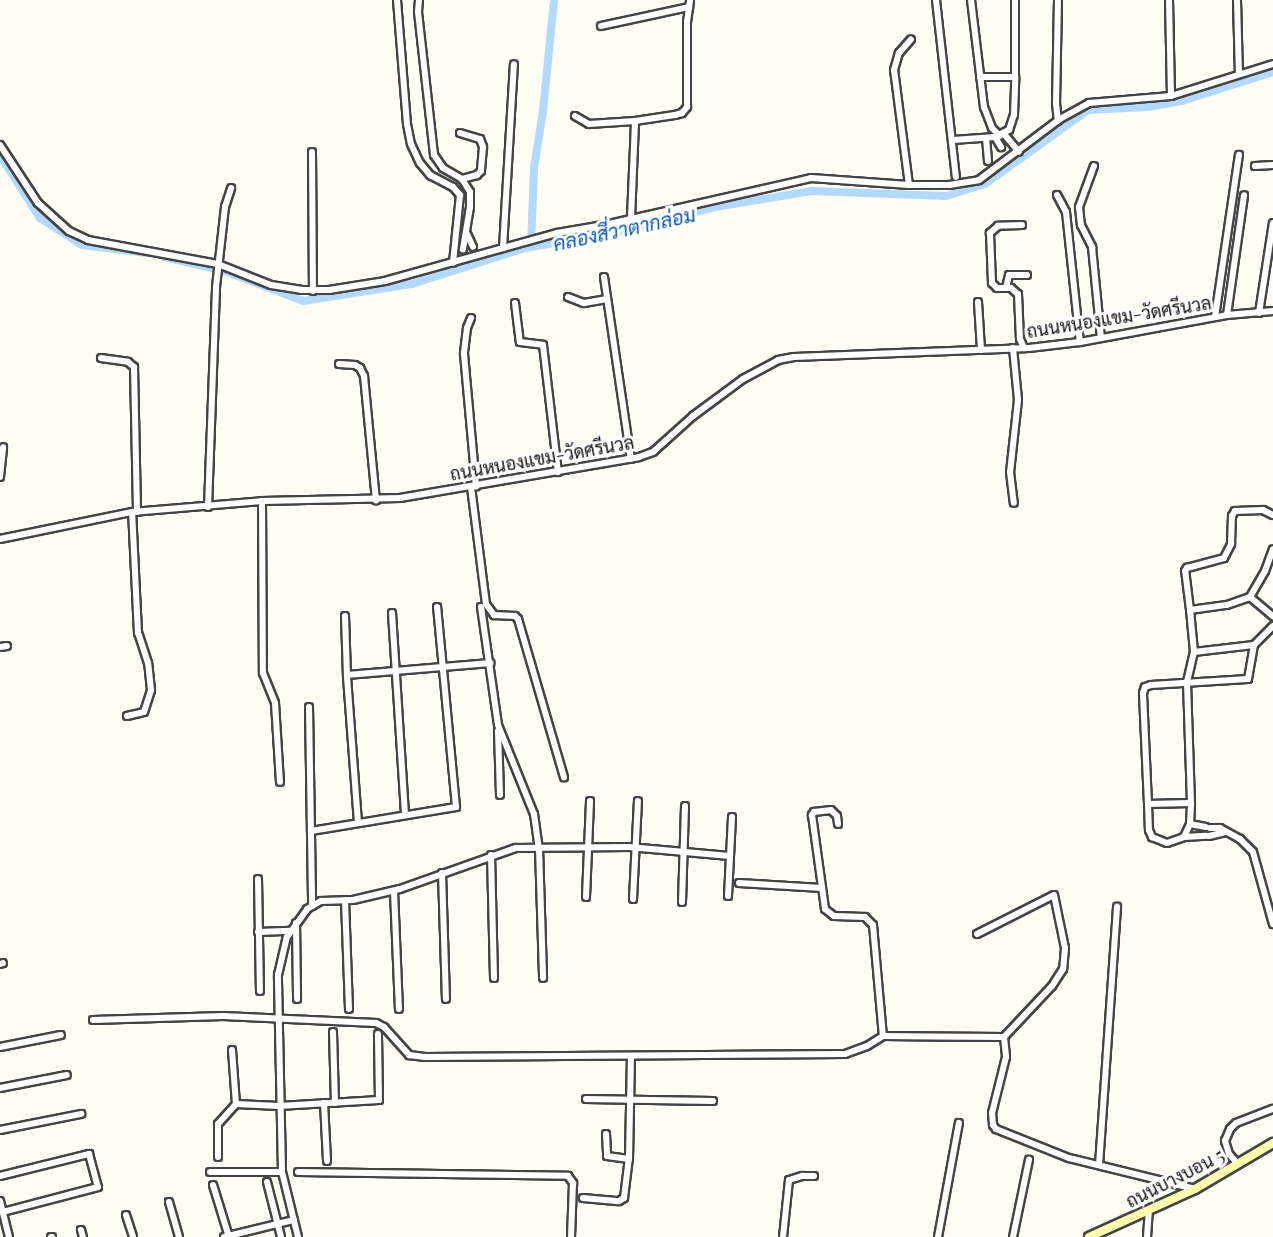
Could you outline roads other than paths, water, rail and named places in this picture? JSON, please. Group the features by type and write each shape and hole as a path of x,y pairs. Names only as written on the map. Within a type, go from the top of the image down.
{"main road":[{"name":"ถนนบางบอน 5","path":"1089,1237 1195,1189 1273,1143"}],"street":[{"path":"397,0 407,124 411,144 420,164 430,175 453,187 460,195 453,263"},
{"path":"419,0 418,12 434,155 442,168 462,179 470,192 464,254"},
{"path":"936,0 956,177"},
{"path":"971,0 980,77 988,121 1000,136 1019,152"},
{"path":"953,140 1000,136 1008,130 1014,115 1015,0"},
{"path":"1058,0 1056,103 1058,121"},
{"path":"1169,0 1171,96"},
{"path":"1238,0 1239,74"},
{"path":"575,117 589,124 636,121 682,113 687,107 690,4 601,26"},
{"path":"909,185 894,70 899,53 911,39"},
{"path":"503,248 514,64"},
{"path":"0,145 38,203 69,231 88,240 218,264 271,285 313,291 354,288 453,263 464,254 474,251 503,248 531,239 811,178 909,185 949,184 979,180 1058,121 1089,103 1171,96 1273,64"},
{"path":"980,77 1015,77"},
{"path":"631,218 636,121"},
{"path":"460,133 480,139 483,147 481,171 477,175 462,179"},
{"path":"1000,136 1002,148 1008,159"},
{"path":"986,138 988,161"},
{"path":"312,152 313,291"},
{"path":"1215,317 1239,155"},
{"path":"1094,165 1079,207 1081,225 1092,247 1101,338"},
{"path":"1255,166 1273,165"},
{"path":"208,507 217,272 226,200 231,188"},
{"path":"1057,195 1066,212 1080,342"},
{"path":"1227,315 1244,195"},
{"path":"1259,313 1273,223"},
{"path":"1022,225 998,226 990,233 992,283 997,288 1015,289 1018,294 1020,339 1024,348"},
{"path":"466,234 474,251"},
{"path":"1006,288 1009,275 1027,275"},
{"path":"604,277 631,459"},
{"path":"568,297 584,303 606,299"},
{"path":"978,302 981,350"},
{"path":"515,303 520,342 543,345 558,472"},
{"name":"ถนนหนองแขม-วัดศรีนวล","path":"0,539 134,512 262,501 376,500 631,459 653,452 716,397 778,360 794,357 1024,348 1080,342 1227,315 1273,311"},
{"path":"471,318 467,328 464,354 486,604 494,615 515,616 518,619 564,777"},
{"path":"1013,348 1018,400 1010,472 1014,503"},
{"path":"101,358 128,362 134,367 134,512 138,633 148,663 151,690 148,707 144,712 127,716"},
{"path":"339,364 355,365 360,368 364,376 376,500"},
{"path":"0,477 3,447"},
{"path":"262,501 263,674 275,703 280,783"},
{"path":"1273,515 1263,510 1235,511 1232,516 1231,544 1224,558 1187,568 1185,571 1194,652 1188,682 1190,824 1184,837 1177,842 1167,843 1152,837 1149,830 1143,693 1145,687 1188,682 1243,681 1248,678 1254,645 1273,626"},
{"path":"1190,610 1227,605 1250,597 1265,571 1273,549"},
{"path":"1250,597 1273,616"},
{"path":"311,831 456,807 437,607"},
{"path":"481,607 498,724 500,795"},
{"path":"392,613 405,815"},
{"path":"345,616 358,823"},
{"path":"1194,652 1254,645"},
{"path":"348,675 490,663"},
{"path":"309,707 312,906"},
{"path":"498,724 534,814 539,848 543,978"},
{"path":"586,897 590,801"},
{"path":"633,899 638,801"},
{"path":"1148,804 1191,803"},
{"path":"682,902 685,806"},
{"path":"838,824 837,816 831,810 814,812 812,815 822,888 828,914 865,917 873,925 886,1036"},
{"path":"728,896 732,817"},
{"path":"1190,824 1220,828 1240,839 1253,852 1273,924"},
{"path":"1184,837 1227,832"},
{"path":"298,1237 282,1172 278,975 280,957 291,932 296,922 312,906 321,902 394,891 516,848 636,848 730,856"},
{"path":"491,855 495,978"},
{"path":"442,873 446,999"},
{"path":"258,879 260,991"},
{"path":"740,883 822,888"},
{"path":"394,891 399,1008"},
{"path":"93,1020 223,1016 376,1023 384,1027 409,1055 417,1057 845,1054 886,1036 1004,1037 1052,986 1063,969 1065,948 1054,895 978,934"},
{"path":"345,900 349,1009"},
{"path":"1099,1165 1117,907"},
{"path":"296,922 297,999"},
{"path":"258,932 291,932"},
{"path":"333,1032 335,1103"},
{"path":"236,1104 279,1106 379,1100 378,1034"},
{"path":"0,1047 62,1035"},
{"path":"1004,1037 1007,1048 1002,1079 992,1113 993,1125 996,1129 1052,1152 1195,1189"},
{"path":"218,1157 218,1124 236,1104 232,1050"},
{"path":"578,1198 619,1201 624,1198 629,1159 631,1056"},
{"path":"0,1088 67,1075"},
{"path":"586,1099 713,1101"},
{"path":"324,1103 327,1161"},
{"path":"1238,1164 1225,1141 1230,1130 1236,1123 1273,1108"},
{"path":"0,1130 81,1114"},
{"path":"938,1237 959,1123"},
{"path":"606,1134 607,1156 629,1159"},
{"path":"0,1176 89,1154 98,1187 3,1212"},
{"path":"1013,1237 1029,1160"},
{"path":"210,1172 282,1172"},
{"path":"298,1172 560,1173 568,1176 578,1198 571,1237"},
{"path":"783,1237 789,1180 802,1176 814,1176"},
{"path":"267,1182 281,1237"},
{"path":"213,1185 227,1237 294,1220"},
{"path":"0,1201 9,1237"},
{"path":"169,1202 179,1237"},
{"path":"1147,1237 1149,1211"},
{"path":"126,1215 133,1237"}],"waterway":[{"path":"531,246 534,168 543,111 554,0"},
{"name":"คลองสี่วาตากล่อม","path":"164,257 225,271 303,301 412,284 525,248 613,233 715,207 812,191 946,196 985,184 1088,110 1148,107 1182,101 1273,72"},
{"name":"คลองสี่วาตากล่อม","path":"0,155 40,218 82,245 147,253"}]}
